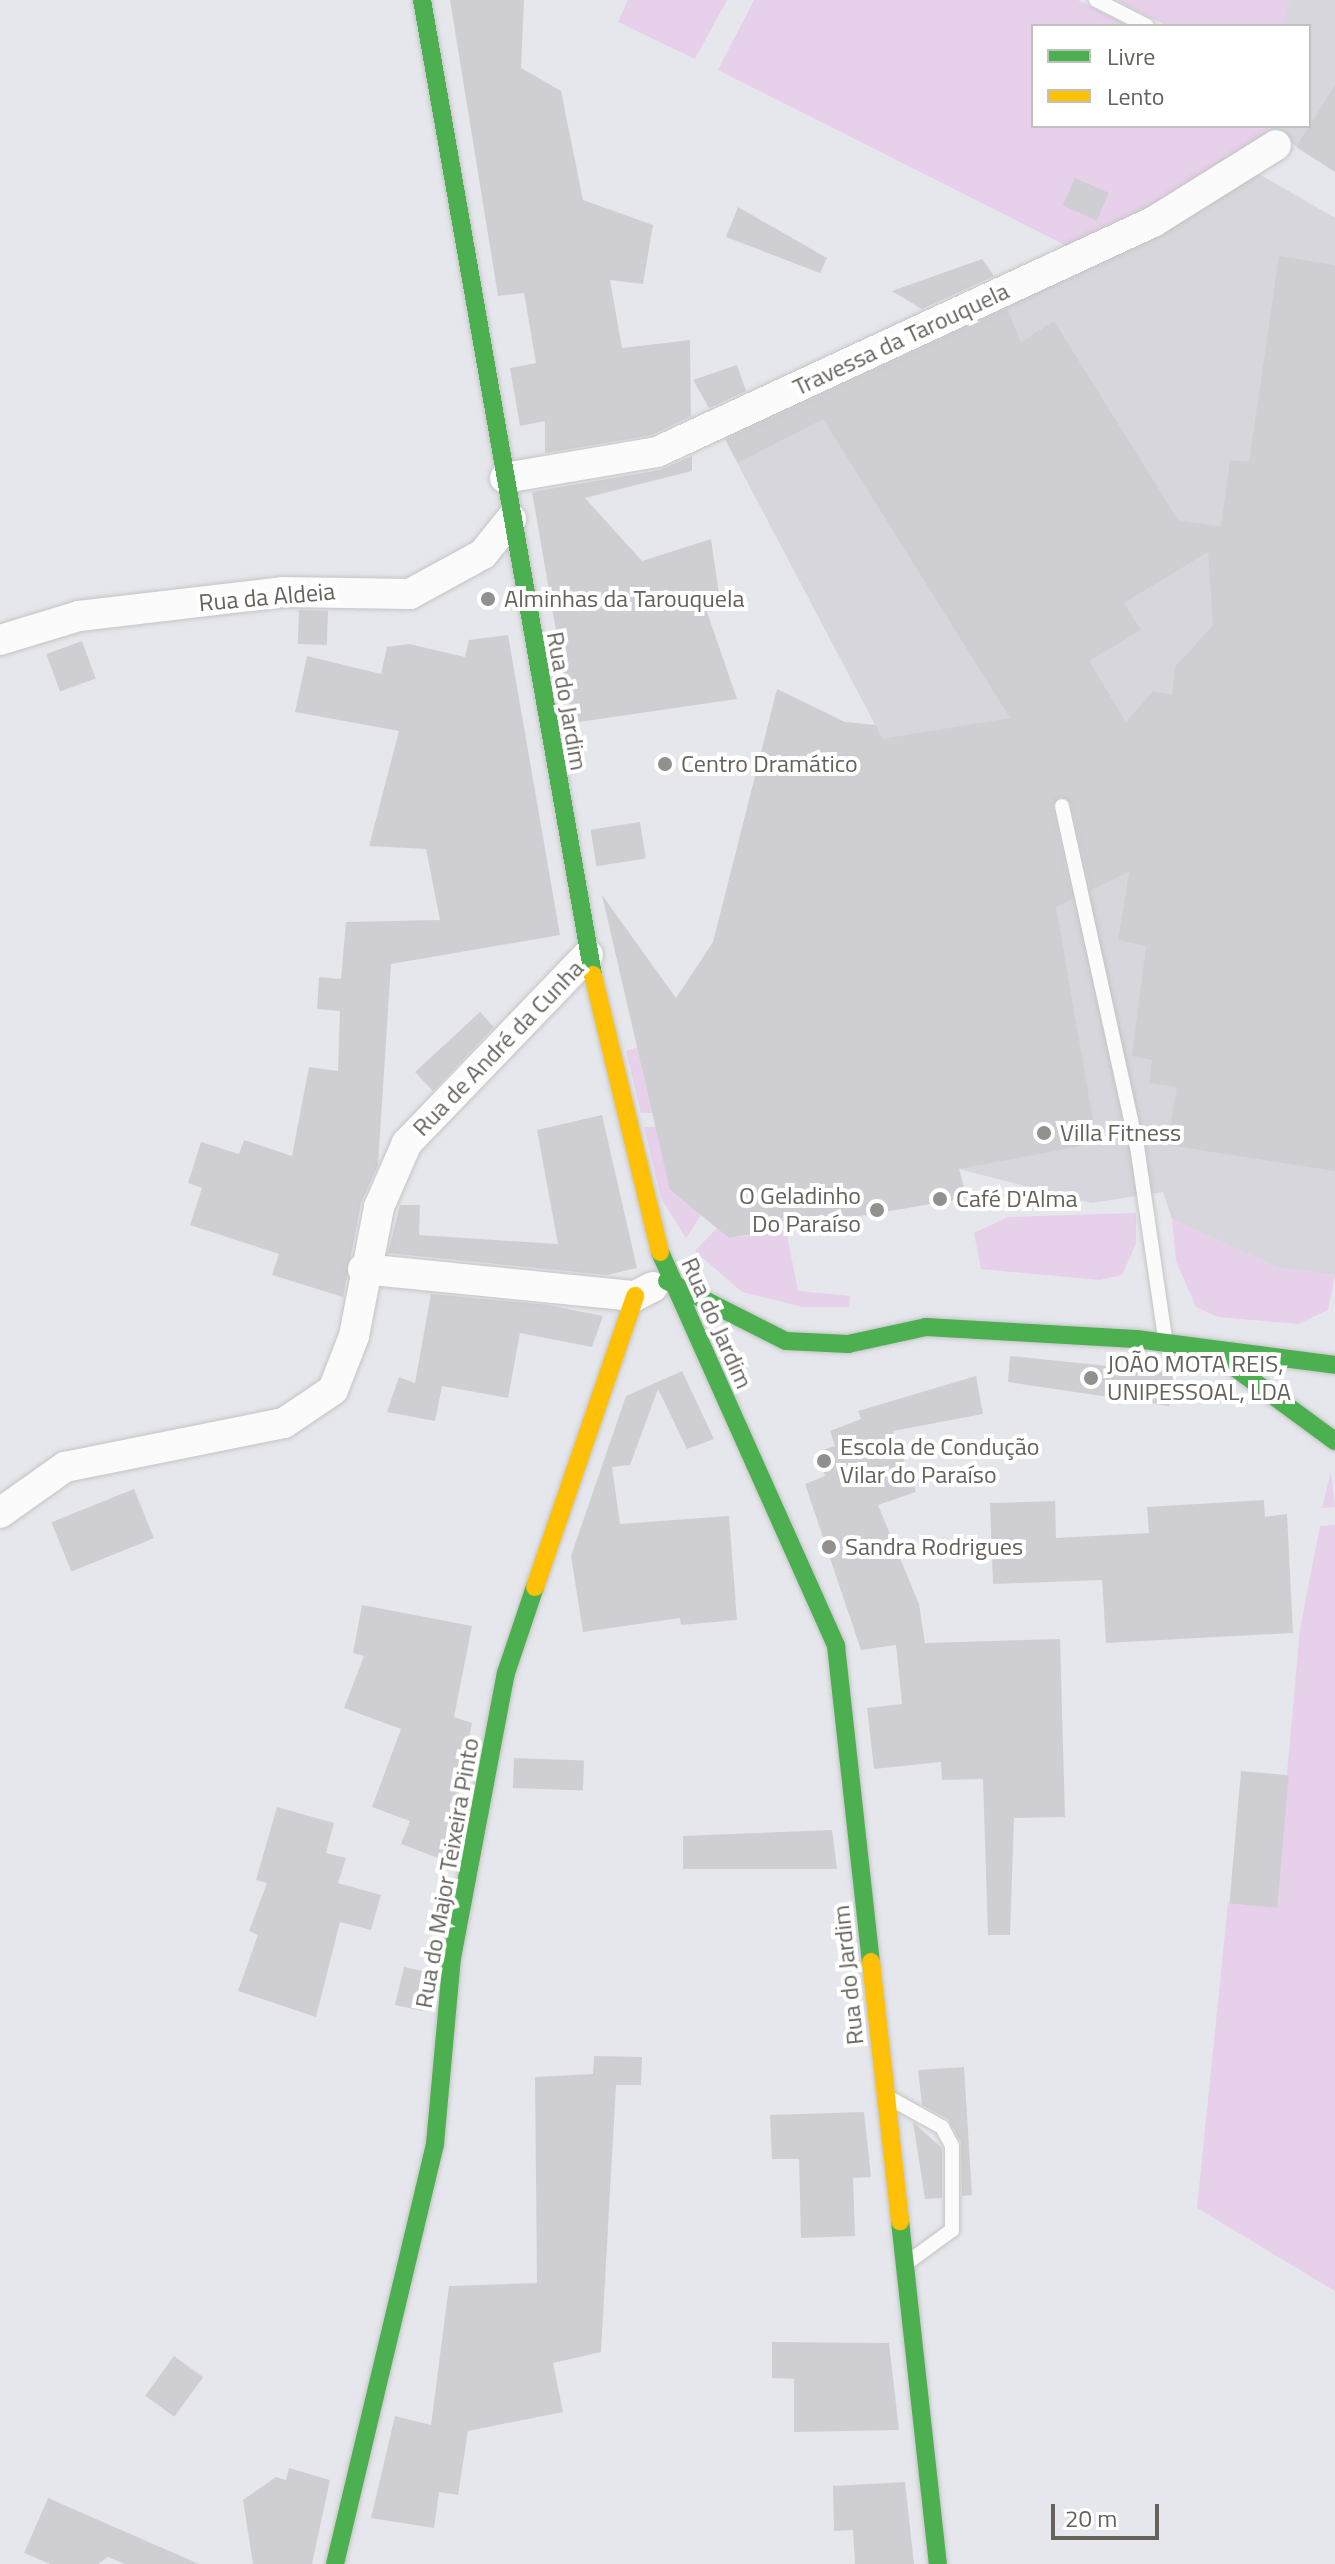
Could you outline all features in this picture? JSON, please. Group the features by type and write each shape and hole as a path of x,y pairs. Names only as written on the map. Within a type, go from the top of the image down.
{"main road":[{"name":"Rua do Jardim","path":"422,0 588,955 667,1281 836,1646 938,2564"},
{"path":"667,1281 786,1341 848,1344 926,1327 1166,1342 1214,1352 1335,1365"},
{"name":"Rua do Major Teixeira Pinto","path":"335,2564 435,2144 452,1958 506,1673 635,1296"},
{"path":"1214,1352 1334,1436"}],"street":[{"name":"Travessa da Tarouquela","path":"505,478 670,447 1153,222 1276,145"},
{"name":"Rua da Aldeia","path":"0,640 79,616 283,592 410,594 483,554 511,519"},
{"name":"Rua de André da Cunha","path":"0,1513 65,1467 284,1423 333,1390 354,1336 363,1269 407,1143 588,955"},
{"path":"363,1269 635,1296 667,1281"}],"lane":[{"path":"1096,0 1143,24"},
{"path":"1062,806 1137,1146 1166,1342"},
{"path":"887,2097 942,2127 952,2146 952,2230 903,2264"}],"shaded area":[{"path":"628,0 727,0 695,59 618,22"},
{"path":"754,0 1078,0 1125,24 1031,24 1031,128 1268,128 1274,134 1077,251 718,70"},
{"path":"1117,0 1289,0 1283,24 1163,24"},
{"path":"1289,0 1335,0 1335,172 1269,128 1311,128 1311,24 1283,24"},
{"path":"1254,171 1335,218 1335,1275 1278,1268 1172,1219 1163,1192 1091,1203 959,1169 880,734 722,434"},
{"path":"641,1046 642,1070 653,1113 641,1113 626,1051"},
{"path":"644,1127 656,1127 672,1192 701,1215 686,1238 661,1198"},
{"path":"1136,1213 1136,1244 1122,1275 1100,1280 981,1269 974,1233 1008,1217"},
{"path":"1172,1219 1278,1268 1335,1275 1328,1310 1298,1324 1218,1317 1196,1307 1176,1261"},
{"path":"717,1228 729,1238 786,1230 798,1291 850,1296 849,1307 803,1307 742,1292 695,1251"},
{"path":"1331,1472 1335,1507 1322,1508"},
{"path":"1335,1525 1335,2291 1197,2208 1228,1903 1275,1907 1300,1629 1320,1526"}],"building":[{"path":"450,0 524,0 521,68 561,91 583,200 653,225 643,284 610,280 622,348 690,340 691,416 652,435 545,453 545,421 520,426 510,368 536,363 524,293 498,296"},
{"path":"1335,85 1335,172 1296,147 1311,128"},
{"path":"1075,178 1109,193 1097,220 1063,205"},
{"path":"738,207 827,258 820,273 726,237"},
{"path":"1279,256 1335,265 1335,1171 1167,1145 1177,1087 1149,1083 1152,1060 1132,1056 1146,946 1118,940 1129,872 1091,890 1072,804 1061,796 1052,808 1072,899 1056,907 1097,1143 959,1169 967,1198 729,1238 670,1190 602,895 676,998 713,942 777,689 845,722 876,725 882,739 1010,718 823,419 738,463 726,440 1007,309 1021,342 1054,321 1178,520 1221,527 1230,460 1249,462","holes":["1208,552 1213,625 1175,667 1172,695 1153,691 1126,722 1089,661 1141,630 1124,603"]},
{"path":"982,259 994,276 922,309 892,291"},
{"path":"737,365 746,391 709,408 693,380"},
{"path":"692,456 692,471 585,498 642,561 711,539 720,601 706,609 737,699 572,723 532,492 660,470"},
{"path":"299,610 328,611 327,645 298,644"},
{"path":"508,635 560,935 391,964 378,1165 361,1203 343,1297 272,1275 279,1254 190,1225 202,1188 188,1183 201,1142 239,1154 244,1140 292,1156 309,1067 338,1071 340,1011 317,1009 319,977 341,979 346,922 440,920 426,849 369,846 399,731 295,712 307,656 381,674 387,647 409,644 465,657 469,640"},
{"path":"82,641 96,679 60,692 46,654"},
{"path":"640,822 646,859 596,866 591,830"},
{"path":"480,1012 494,1027 433,1091 415,1072"},
{"path":"602,1115 637,1268 607,1275 388,1253 400,1205 420,1205 419,1235 558,1244 537,1130"},
{"path":"431,1294 548,1305 603,1316 592,1347 520,1333 508,1398 442,1386 435,1421 387,1412 399,1377 415,1383"},
{"name":"JOÃO MOTA REIS, UNIPESSOAL, LDA","path":"1010,1356 1175,1373 1169,1406 1008,1382"},
{"path":"682,1371 714,1439 687,1449 658,1389 630,1465 612,1467 620,1524 729,1516 737,1620 681,1625 680,1618 583,1632 571,1556 626,1396"},
{"path":"976,1376 983,1414 893,1431 916,1492 878,1505 919,1604 925,1643 1060,1639 1065,1817 1014,1818 1010,1935 988,1935 983,1779 942,1780 941,1762 874,1769 867,1708 902,1704 896,1645 861,1650 805,1484 825,1476 817,1452 835,1446 830,1431 861,1419 858,1411"},
{"path":"134,1489 154,1538 71,1571 51,1522"},
{"path":"1264,1500 1265,1517 1287,1514 1293,1633 1106,1643 1102,1580 993,1584 990,1503 1055,1501 1056,1538 1149,1533 1147,1507"},
{"path":"362,1605 472,1626 454,1717 472,1723 446,1861 401,1844 410,1821 372,1807 401,1729 344,1708 364,1656 353,1653"},
{"path":"514,1758 584,1760 583,1790 513,1788"},
{"path":"1241,1771 1289,1775 1277,1908 1229,1903"},
{"path":"277,1807 334,1823 326,1853 346,1858 338,1883 381,1895 371,1930 340,1922 316,2017 238,1991 258,1935 249,1931 267,1883 256,1880"},
{"path":"832,1830 837,1869 683,1869 683,1836"},
{"path":"404,1967 427,1972 423,2011 395,2005"},
{"path":"594,2056 642,2057 641,2085 616,2085 601,2352 553,2363 563,2412 468,2431 458,2495 439,2492 434,2528 371,2518 395,2416 431,2425 449,2286 537,2283 535,2077 593,2074"},
{"path":"964,2067 972,2195 962,2196 961,2142 948,2119 922,2105 918,2070"},
{"path":"864,2112 871,2177 853,2178 855,2236 801,2238 799,2159 772,2159 770,2115"},
{"path":"913,2122 942,2148 942,2198 925,2199"},
{"path":"772,2342 889,2343 899,2430 794,2432 794,2379 772,2378"},
{"path":"174,2356 203,2377 174,2417 145,2396"},
{"path":"289,2468 330,2480 312,2564 253,2564 243,2500 276,2477 286,2480"},
{"path":"905,2482 914,2564 855,2564 853,2530 834,2531 833,2486"},
{"path":"48,2498 199,2564 125,2564 108,2557 98,2564 50,2564 24,2553"}],"traffic: fast":[{"path":"422,0 593,975"},
{"path":"660,1252 836,1646 871,1962"},
{"path":"667,1281 786,1341 848,1344 926,1327 1136,1339 1335,1365"},
{"path":"1215,1353 1335,1441"},
{"path":"335,2564 435,2144 452,1958 506,1673 535,1587"},
{"path":"900,2221 938,2564"}],"traffic: slow":[{"path":"593,975 660,1252"},
{"path":"535,1587 635,1296"},
{"path":"871,1962 900,2221"}],"place":[{"name":"Alminhas da Tarouquela","path":"488,599"},
{"name":"Centro Dramático","path":"665,764"},
{"name":"Villa Fitness","path":"1044,1133"},
{"name":"Café D'Alma","path":"940,1199"},
{"name":"O Geladinho Do Paraíso","path":"877,1210"},
{"name":"JOÃO MOTA REIS, UNIPESSOAL, LDA","path":"1091,1378"},
{"name":"Escola de Condução Vilar do Paraíso","path":"824,1461"},
{"name":"Sandra Rodrigues","path":"829,1547"}]}
